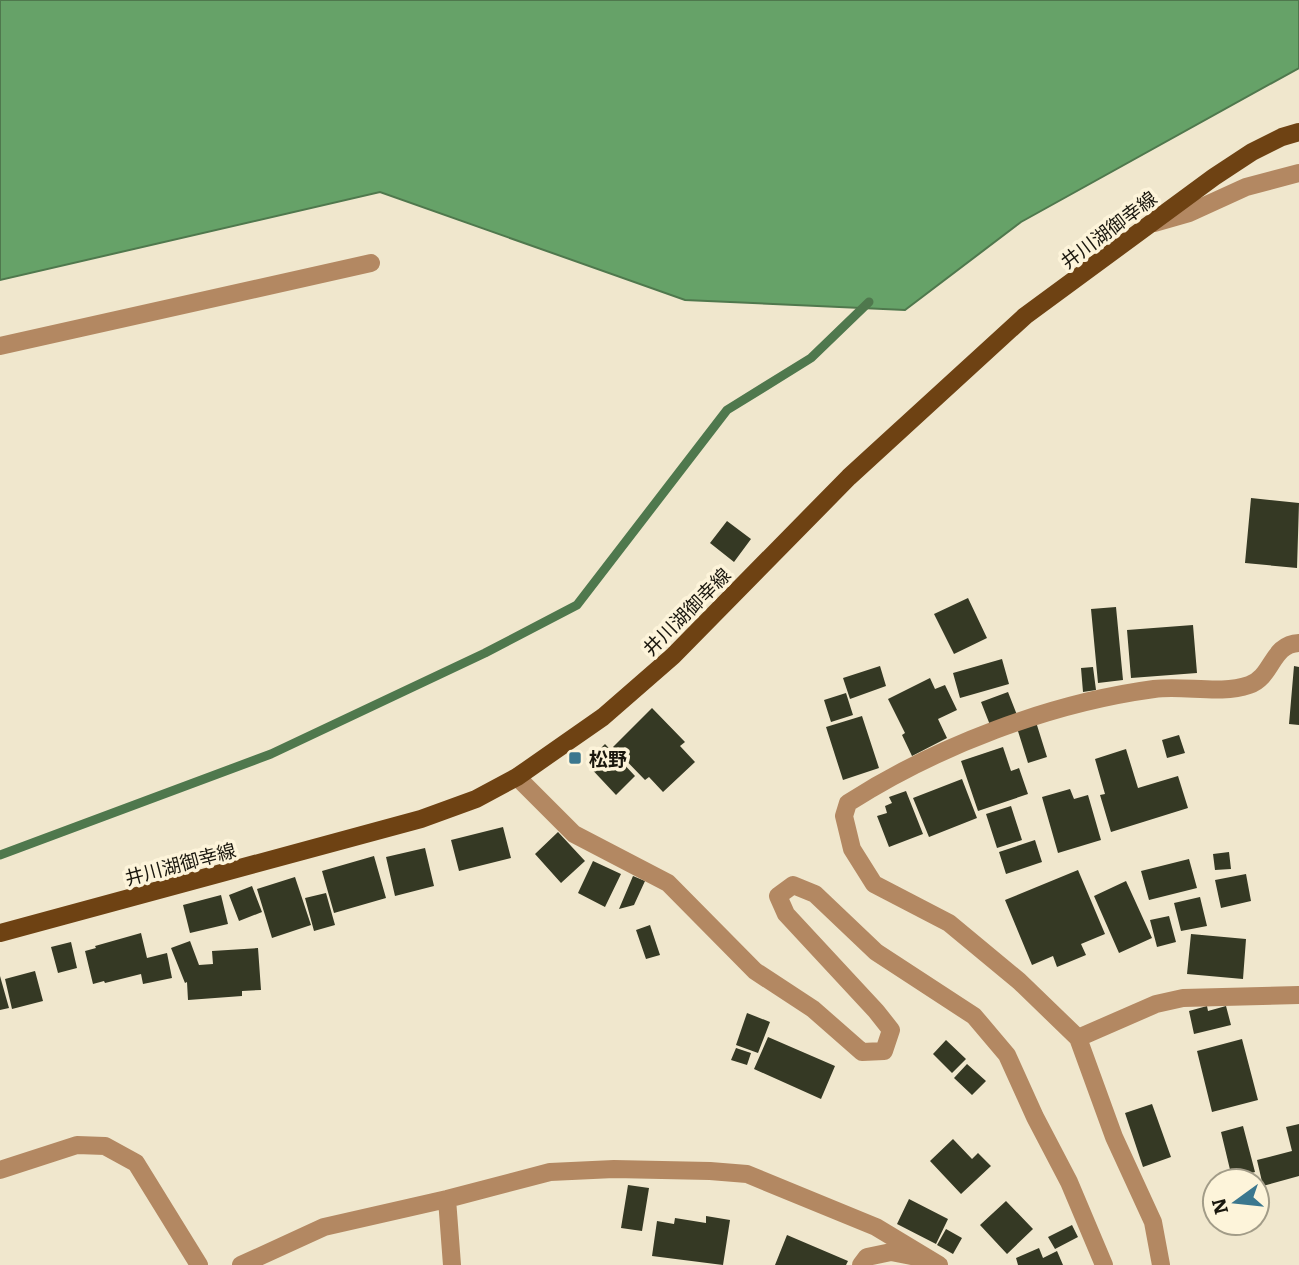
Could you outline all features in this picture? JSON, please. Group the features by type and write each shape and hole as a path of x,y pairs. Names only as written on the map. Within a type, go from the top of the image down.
{"main road":[{"name":"井川湖御幸線","path":"0,933 421,819 476,799 517,777 603,718 673,656 849,477 1025,316 1252,152 1299,132"}],"street":[{"path":"1149,225 1189,213 1246,187 1299,173"},
{"path":"0,346 371,263"},
{"path":"1161,1265 1153,1222 1114,1138 1078,1038 1020,981 950,923 874,884 852,849 844,816 848,803 901,772 1013,723 1084,701 1157,688 1239,688 1253,684 1265,675 1279,650 1292,643 1299,643"},
{"path":"517,777 574,834 668,883 755,971 813,1009 862,1052 884,1051 891,1030 786,914 778,896 793,885 815,894 876,952 974,1016 1007,1055 1069,1182 1104,1265"},
{"path":"1078,1038 1156,1004 1183,998 1299,995"},
{"path":"0,1170 77,1145 105,1146 136,1163 199,1265"},
{"path":"241,1265 324,1227 550,1172 614,1169 747,1174 876,1227 935,1263"},
{"path":"447,1199 453,1265"},
{"path":"861,1265 867,1257 891,1252 935,1263"}],"shaded area":[{"path":"0,0 1299,0 1299,68 1021,222 905,310 685,300 380,192 0,280"}],"building":[{"path":"1251,498 1299,503 1297,568 1245,563"},
{"path":"727,521 751,539 734,562 710,543"},
{"path":"968,598 987,638 954,654 934,614"},
{"path":"1116,607 1123,680 1098,683 1091,609"},
{"path":"1193,625 1197,673 1131,678 1127,630"},
{"path":"1002,659 1009,684 960,698 953,673"},
{"path":"880,666 886,686 850,699 843,678"},
{"path":"1294,666 1299,667 1299,725 1289,724"},
{"path":"1093,667 1096,690 1083,692 1081,668"},
{"path":"930,678 935,689 945,685 957,710 938,719 947,738 912,756 902,735 905,733 888,699"},
{"path":"1008,692 1017,715 990,725 981,702"},
{"path":"846,693 853,715 831,722 824,700"},
{"path":"652,708 685,742 680,746 695,762 663,792 649,777 645,780 613,747"},
{"path":"862,716 879,768 843,780 826,727"},
{"path":"1036,722 1047,757 1028,763 1017,728"},
{"path":"1179,735 1185,753 1167,758 1162,740"},
{"path":"605,744 635,776 616,795 586,763"},
{"path":"1003,747 1011,771 1019,768 1028,794 978,811 961,761"},
{"path":"1126,749 1138,788 1178,776 1188,808 1111,832 1100,795 1105,794 1095,759"},
{"path":"962,779 977,818 929,837 913,798"},
{"path":"1070,789 1074,799 1088,795 1101,840 1058,853 1042,797"},
{"path":"906,791 923,834 889,847 877,816 887,813 885,806 892,803 889,797"},
{"path":"1011,806 1022,840 997,848 986,814"},
{"path":"503,827 511,858 459,871 451,840"},
{"path":"558,832 585,861 561,883 535,854"},
{"path":"1035,840 1042,862 1006,874 999,852"},
{"path":"425,848 434,886 395,896 386,857"},
{"path":"1229,852 1231,869 1215,870 1213,854"},
{"path":"374,856 386,898 334,913 322,871"},
{"path":"1189,859 1197,888 1149,900 1141,871"},
{"path":"593,861 621,874 605,907 578,893"},
{"path":"1078,870 1105,934 1081,944 1086,955 1057,967 1053,956 1032,965 1005,900"},
{"path":"1246,874 1251,901 1221,908 1215,880"},
{"path":"633,876 645,881 634,905 619,909"},
{"path":"295,877 311,925 272,938 257,889"},
{"path":"1126,881 1152,938 1119,953 1094,896"},
{"path":"252,886 262,912 239,921 229,895"},
{"path":"326,893 335,925 314,931 305,898"},
{"path":"221,895 228,924 190,933 183,905"},
{"path":"1200,897 1207,926 1181,931 1174,903"},
{"path":"1169,916 1176,942 1157,947 1150,920"},
{"path":"650,925 660,955 646,959 636,930"},
{"path":"141,933 147,958 167,953 172,978 143,984 141,974 93,984 85,951"},
{"path":"1191,934 1246,939 1243,979 1187,974"},
{"path":"190,941 199,965 213,964 212,951 258,948 261,990 242,991 242,996 188,1000 187,982 185,983 171,948"},
{"path":"71,942 77,968 58,973 51,947"},
{"path":"35,971 43,1001 12,1009 5,979"},
{"path":"0,976 9,1008 0,1010"},
{"path":"1207,1006 1208,1011 1226,1006 1231,1025 1194,1034 1189,1011"},
{"path":"747,1013 770,1022 758,1053 736,1045"},
{"path":"768,1037 835,1066 821,1099 754,1069"},
{"path":"1242,1039 1258,1100 1212,1112 1197,1051"},
{"path":"946,1040 966,1059 952,1073 933,1054"},
{"path":"736,1048 751,1053 747,1065 731,1060"},
{"path":"967,1064 986,1081 972,1095 954,1078"},
{"path":"1152,1104 1171,1157 1143,1167 1125,1113"},
{"path":"1299,1124 1299,1176 1271,1184 1271,1167 1259,1167 1257,1160 1292,1151 1286,1127"},
{"path":"1243,1126 1254,1167 1229,1167 1221,1132"},
{"path":"953,1139 972,1159 978,1153 991,1166 961,1194 930,1161"},
{"path":"628,1185 649,1188 642,1231 621,1228"},
{"path":"909,1199 948,1219 936,1244 897,1224"},
{"path":"1006,1201 1033,1229 1007,1254 980,1225"},
{"path":"706,1216 730,1220 723,1265 652,1256 657,1221 674,1224 675,1218 706,1223"},
{"path":"1072,1225 1078,1237 1055,1249 1048,1237"},
{"path":"946,1229 962,1238 953,1254 937,1245"},
{"path":"787,1235 848,1261 846,1265 775,1265"},
{"path":"1039,1248 1043,1258 1057,1251 1063,1265 1018,1265 1016,1258"}],"waterway":[{"path":"0,855 271,754 485,653 577,605 727,410 811,358 869,302"}],"place":[{"name":"松野","path":"575,758"}]}
